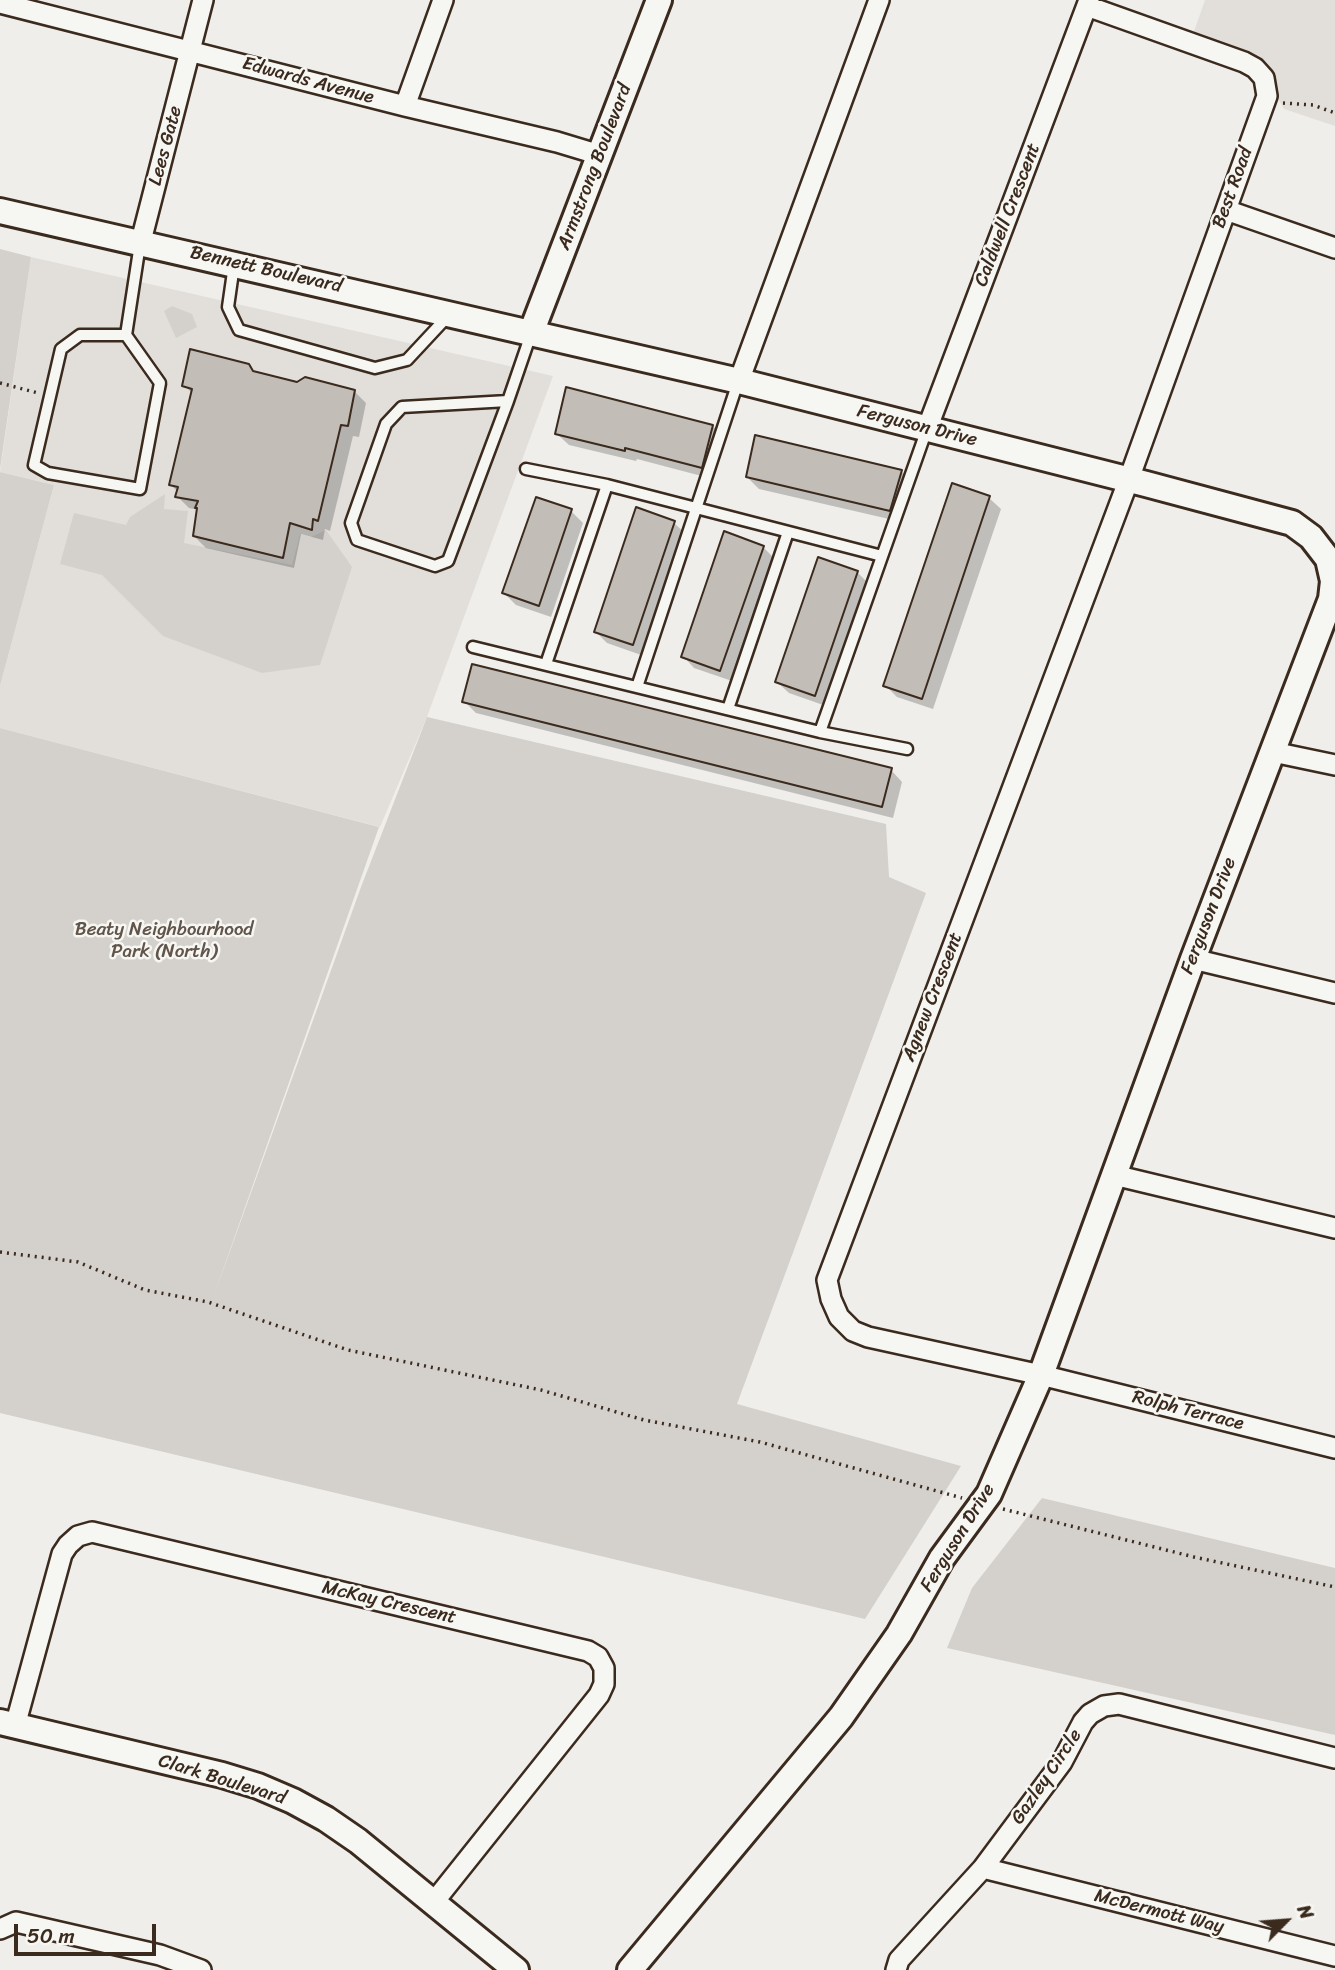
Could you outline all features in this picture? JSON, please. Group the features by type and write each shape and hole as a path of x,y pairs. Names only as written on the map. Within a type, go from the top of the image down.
{"street":[{"name":"Lees Gate","path":"141,241 203,0"},
{"path":"405,106 443,0"},
{"name":"Armstrong Boulevard","path":"531,333 659,0"},
{"path":"739,381 879,0"},
{"name":"Edwards Avenue","path":"11,3 600,155"},
{"path":"1088,3 1255,68 1264,78 1267,87 1265,102"},
{"name":"Caldwell Crescent","path":"927,429 1088,3"},
{"name":"Best Road","path":"1129,479 1265,102"},
{"path":"1226,210 1335,248"},
{"name":"Bennett Boulevard","path":"0,211 141,241 531,333"},
{"name":"Ferguson Drive","path":"531,333 739,381 1292,523 1311,537 1328,559 1333,581 1331,600 1193,959 1041,1375 989,1494 942,1559 899,1634 841,1717 630,1970"},
{"name":"Agnew Crescent","path":"1041,1375 868,1337 853,1331 839,1317 827,1280 1129,479"},
{"path":"1273,752 1335,765"},
{"path":"1193,959 1335,993"},
{"path":"1114,1175 1335,1228"},
{"name":"Rolph Terrace","path":"1041,1375 1335,1448"},
{"name":"McKay Crescent","path":"7,1724 62,1554 79,1536 92,1532 588,1651 598,1657 604,1668 604,1684 591,1708 433,1903"},
{"name":"Gazley Circle","path":"896,1970 899,1960 983,1868 1062,1762 1090,1714 1104,1706 1119,1704 1335,1758"},
{"name":"Clark Boulevard","path":"7,1724 222,1776 281,1796 326,1819 358,1841 516,1970"},
{"name":"McDermott Way","path":"983,1868 1335,1956"},
{"path":"0,1929 16,1922 160,1955 201,1970"}],"lane":[{"path":"127,335 80,335 61,349 34,464 48,473 140,489 160,383 127,335 141,241"},
{"path":"234,263 228,307 239,330 375,368 407,360 451,313"},
{"path":"508,401 402,407 386,424 351,523 357,540 435,566 448,561 508,401 531,333"},
{"path":"637,687 739,381"},
{"path":"820,732 927,429"},
{"path":"526,469 607,485 882,556"},
{"path":"546,664 607,485"},
{"path":"728,709 788,532"},
{"path":"473,647 820,732 907,749"}],"path":[{"path":"1265,102 1313,105 1335,113"},
{"path":"0,383 50,396"},
{"path":"0,1252 78,1262 145,1290 208,1302 348,1350 541,1390 644,1420 760,1442 981,1503 1194,1557 1335,1587"}],"shaded area":[{"path":"1205,0 1335,0 1335,126 1284,109 1278,98 1272,72 1257,56 1192,37"},
{"path":"31,257 553,376 427,717 380,827 0,728 0,686 54,485 0,472"}],"green space":[{"path":"0,249 31,257 0,469"},
{"path":"172,306 192,314 197,327 176,338 164,311"},
{"path":"0,472 54,485 0,686"},
{"path":"165,494 164,509 188,511 184,543 292,565 300,534 311,537 326,530 352,567 320,665 262,673 163,636 102,575 60,564 74,513 126,525 130,517"},
{"name":"Beaty Neighbourhood Park (North)","path":"427,717 886,824 889,877 926,893 737,1404 961,1466 865,1619 0,1413 0,728 379,827 212,1301 361,887"},
{"path":"1042,1498 1335,1568 1335,1735 947,1648 972,1588"}],"building":[{"path":"190,349 249,364 253,371 297,382 305,377 355,390 348,426 341,425 318,521 313,519 312,530 290,523 283,558 193,536 198,501 175,497 178,487 169,485 192,389 182,386"},
{"path":"566,387 713,425 702,468 625,448 625,451 555,434"},
{"path":"755,435 902,470 890,511 746,477"},
{"path":"952,483 990,496 922,699 883,686"},
{"path":"536,497 572,509 539,606 502,593"},
{"path":"636,507 675,521 633,645 594,632"},
{"path":"724,531 764,546 720,671 681,657"},
{"path":"818,557 858,571 815,696 775,682"},
{"path":"472,664 892,768 882,807 462,702"}]}
